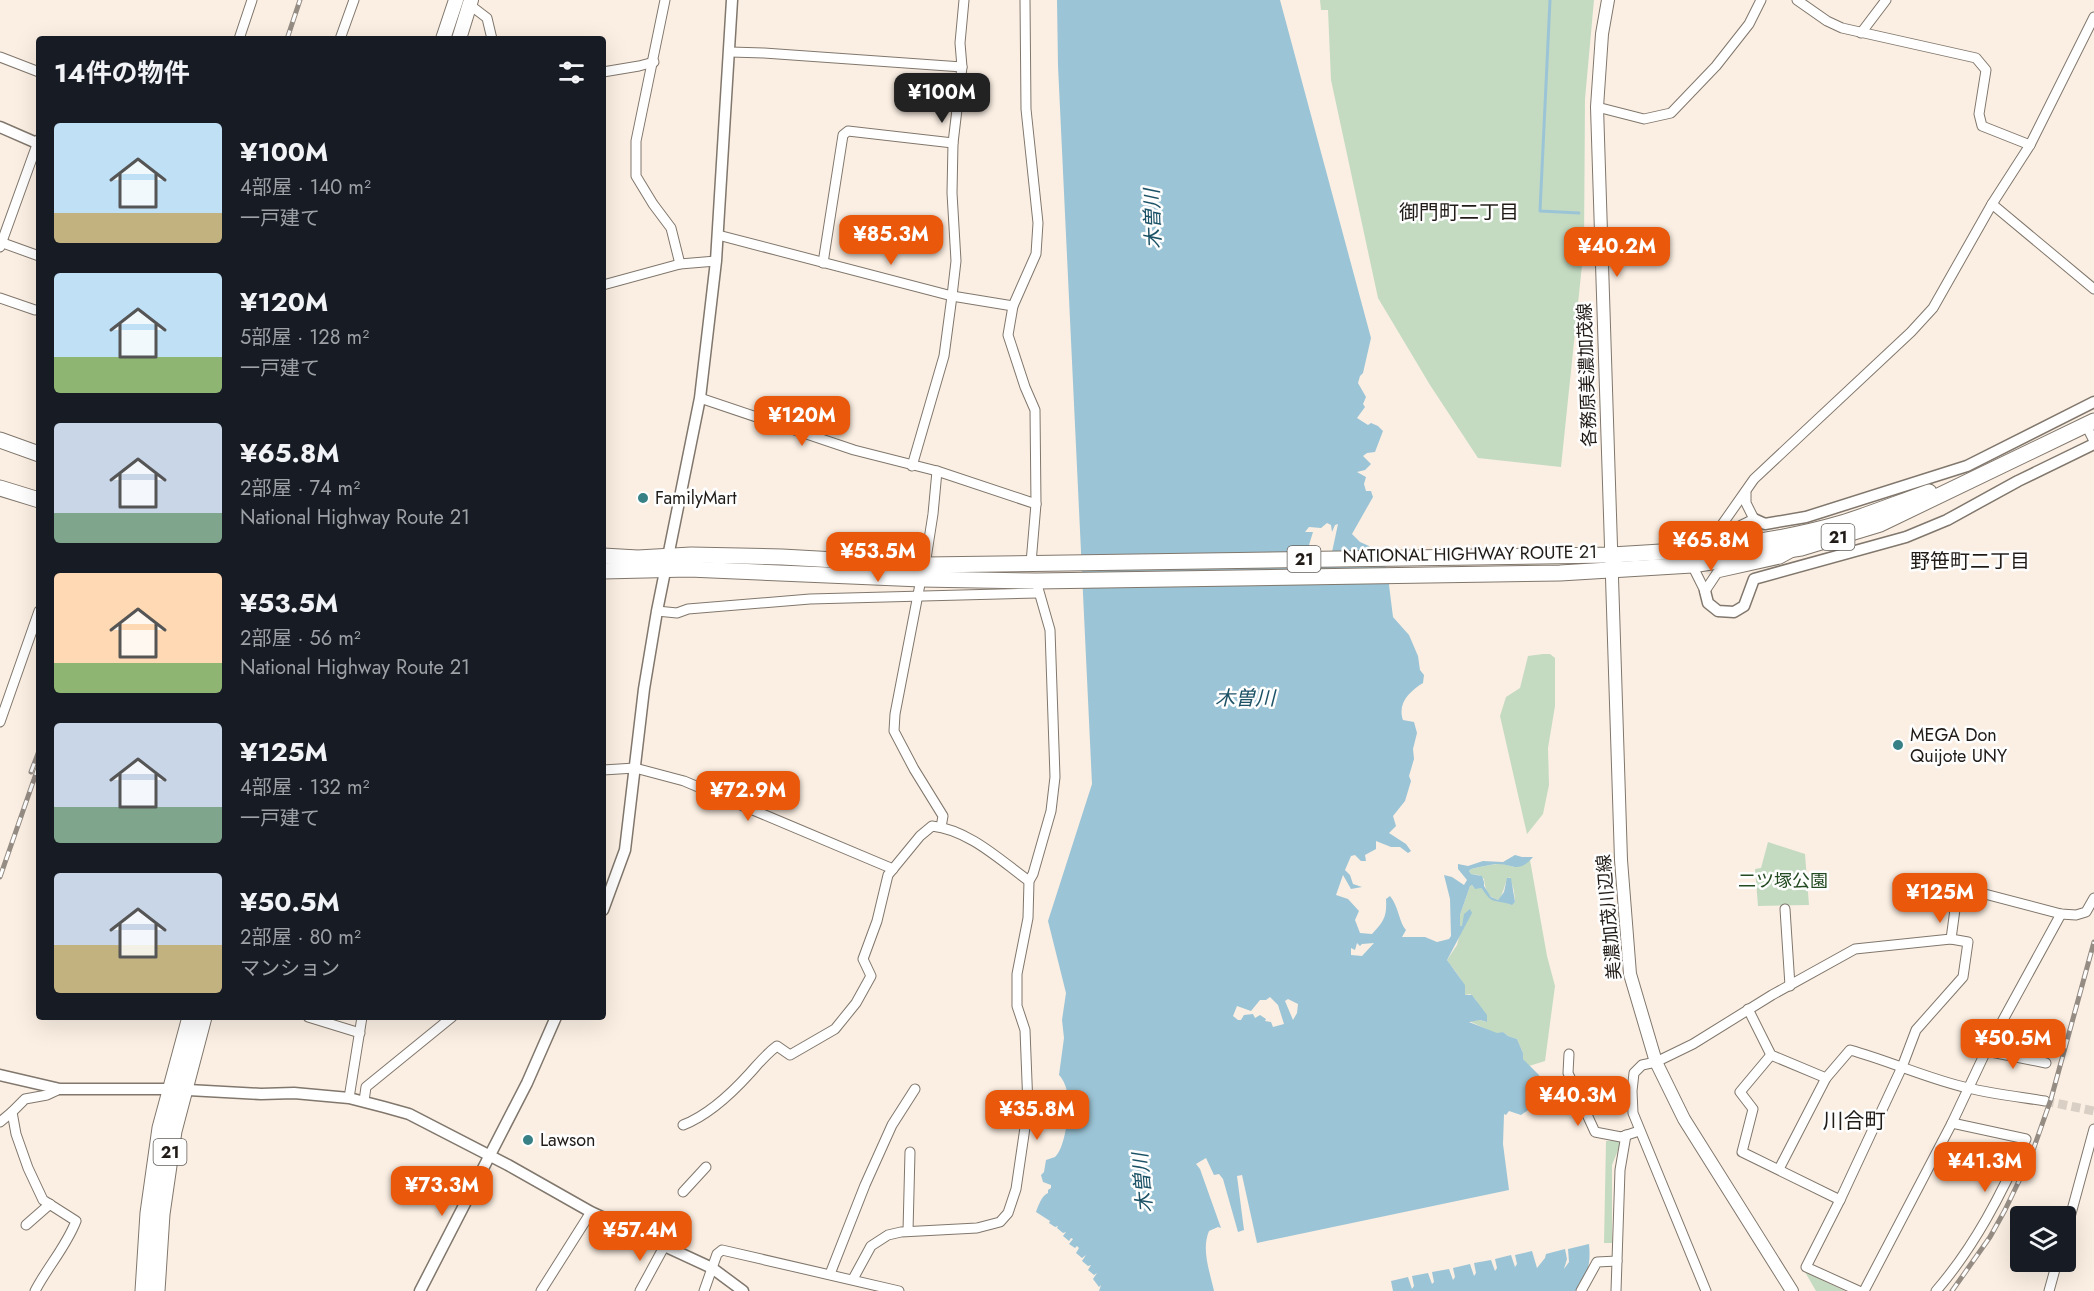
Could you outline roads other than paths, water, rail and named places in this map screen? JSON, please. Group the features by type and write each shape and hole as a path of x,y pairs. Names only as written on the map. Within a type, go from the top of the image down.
{"highway":[{"name":"NATIONAL HIGHWAY ROUTE 21","path":"606,570 667,563 782,557 1042,585 1560,573 1680,551 1750,544 1842,523 1937,489 2087,417"},
{"name":"NATIONAL HIGHWAY ROUTE 21","path":"923,572 1031,563 1559,555 1611,563 1692,565 1801,548 1880,524 2087,417"},
{"path":"0,440 36,453"},
{"path":"0,488 36,499"},
{"name":"NATIONAL HIGHWAY ROUTE 21","path":"606,556 667,563"},
{"name":"21","path":"157,1291 162,1214 174,1131 177,1090 189,1020"},
{"name":"21","path":"143,1291 148,1213 160,1128 203,1020"}],"main road":[{"path":"443,36 456,0"},
{"name":"各務原美濃加茂線","path":"1608,0 1602,34 1597,107 1611,563"},
{"path":"460,36 471,3"},
{"name":"美濃加茂川辺線","path":"1611,563 1625,928 1630,974 1656,1062 1684,1119 1792,1291"}],"street":[{"path":"240,36 252,0"},
{"path":"341,36 354,0"},
{"path":"665,0 636,141 636,176 671,228 680,264"},
{"path":"606,902 625,850 644,689 657,610 700,398 716,261 732,0"},
{"path":"912,466 945,356 956,261 952,193 953,143 962,67 960,43 964,0"},
{"path":"1025,0 1026,109 1038,223 1036,254 1013,306 1008,335 1035,410 1036,504 1031,563"},
{"path":"1597,107 1644,118 1671,113 1716,66 1749,24 1761,0"},
{"path":"1797,0 1827,21 1861,33 1976,58 1986,70 1978,114 1982,126 2030,145"},
{"path":"1861,33 1886,0"},
{"path":"471,3 487,18 491,36"},
{"path":"1680,551 1689,546 1704,544 1714,536 1754,479 1911,332 1933,308 1992,204 2030,145 2094,16"},
{"path":"730,52 962,67"},
{"path":"0,57 36,71"},
{"path":"606,72 654,62"},
{"path":"0,128 36,141"},
{"path":"823,263 843,135 848,131 953,143"},
{"path":"36,148 1,244 36,254"},
{"path":"1992,204 2094,288"},
{"path":"718,235 952,296 1013,306"},
{"path":"606,284 680,264 716,261"},
{"path":"0,298 35,310"},
{"path":"700,398 854,450 937,471 1036,504"},
{"path":"1692,565 1705,591 1708,603 1718,611 1734,612 1744,606 1754,579 1906,537 1947,520 2094,442 2087,417 2094,402"},
{"path":"1746,493 1746,503 1754,519 1765,524 1806,517 1967,466 2087,417"},
{"path":"937,471 933,514 894,731 943,816 941,827"},
{"path":"1714,536 1754,519"},
{"path":"1705,591 1717,573 1780,559 1801,548"},
{"path":"657,610 672,614 688,609 810,599 918,596 1042,585 1050,630 1055,777 1051,811 1029,881 1028,918 1017,974 1017,1006 1025,1030 1028,1107 1016,1189 1008,1213 1000,1222 977,1228 908,1232 888,1235 877,1240 871,1246 854,1279"},
{"path":"0,722 36,620"},
{"path":"606,770 635,768 684,780 893,868"},
{"path":"683,1125 700,1118 718,1103 777,1046 790,1055 835,1029 856,1003 871,976 863,960 877,921 888,875 920,836 932,826 941,827 969,838 1029,881"},
{"path":"1951,939 1958,887 2061,914 2076,915 2086,912 2094,898"},
{"path":"1785,909 1790,986"},
{"path":"1864,1291 1952,1123 1986,1051 2061,914"},
{"path":"1706,1291 1633,1113 1634,1073 1642,1065 1656,1062 1693,1044 1748,1009 1855,949 1951,939 1968,942 1963,976 1916,1030 1902,1067 1806,1267 1859,1291"},
{"path":"1748,1009 1771,1055 1826,1078"},
{"path":"318,1020 360,1033"},
{"path":"349,1098 362,1020"},
{"path":"364,1101 366,1087 448,1020"},
{"path":"420,1291 527,1083 555,1020"},
{"path":"1779,1169 1826,1078 1850,1050 1968,1088 2045,1101"},
{"path":"1986,1051 2046,1063"},
{"path":"1569,1054 1568,1073 1595,1132 1621,1137 1640,1131"},
{"path":"1771,1055 1740,1092 1753,1109 1742,1152 1840,1200"},
{"path":"0,1075 60,1089 294,1093 349,1098 409,1114 591,1212 712,1268 743,1291"},
{"path":"1,1120 25,1099 47,1095 60,1089"},
{"path":"830,1274 892,1125 915,1089"},
{"path":"12,1112 16,1134 43,1200 76,1221 68,1241 43,1275 35,1291"},
{"path":"1936,1291 1980,1231 2007,1181 2026,1138 1952,1123"},
{"path":"2073,1206 2094,1129"},
{"path":"1616,1291 1620,1170 1626,1136"},
{"path":"908,1232 910,1152"},
{"path":"683,1191 706,1167"},
{"path":"26,1225 50,1204"},
{"path":"541,1291 591,1212"},
{"path":"640,1291 665,1245"},
{"path":"704,1291 717,1254 722,1250 899,1291"},
{"path":"1581,1291 1598,1262 1617,1261"},
{"path":"2049,1291 2054,1272"}],"water":[{"name":"木曽川","path":"1057,0 1280,0 1371,338 1363,373 1358,383 1366,397 1363,404 1365,407 1357,418 1368,425 1371,423 1378,426 1383,431 1375,452 1363,456 1371,464 1365,470 1357,472 1366,477 1364,484 1366,491 1371,491 1373,497 1352,534 1360,542 1369,546 1388,570 1393,617 1409,635 1418,656 1420,670 1424,675 1423,683 1409,694 1403,703 1403,720 1414,722 1417,733 1413,749 1414,759 1409,776 1411,781 1405,801 1393,816 1396,826 1389,833 1406,844 1411,851 1408,853 1400,847 1391,847 1376,841 1376,849 1365,855 1366,861 1361,861 1355,855 1351,856 1345,870 1350,875 1353,884 1362,887 1351,889 1343,875 1336,895 1348,899 1359,911 1355,920 1360,933 1372,934 1379,926 1385,915 1386,899 1390,896 1406,930 1402,937 1425,937 1437,942 1449,939 1451,936 1450,899 1444,875 1464,885 1467,880 1458,869 1458,864 1468,866 1483,861 1503,862 1515,855 1533,857 1519,867 1496,864 1469,871 1471,874 1482,876 1484,886 1491,897 1498,900 1504,892 1507,878 1511,878 1515,902 1512,905 1492,900 1481,888 1475,889 1472,885 1470,886 1460,915 1460,926 1462,926 1464,914 1470,909 1472,913 1447,960 1465,985 1465,995 1472,995 1487,1015 1487,1022 1480,1020 1469,1022 1497,1033 1503,1032 1517,1039 1523,1059 1539,1075 1550,1095 1521,1115 1509,1111 1506,1115 1504,1114 1503,1144 1509,1190 1257,1243 1242,1175 1237,1176 1244,1230 1238,1232 1223,1179 1219,1174 1214,1175 1206,1158 1196,1164 1200,1169 1221,1228 1209,1231 1206,1246 1214,1291 1099,1291 1101,1285 1099,1287 1093,1279 1097,1273 1094,1275 1088,1270 1091,1265 1088,1266 1082,1261 1086,1255 1082,1258 1076,1253 1079,1248 1069,1244 1073,1239 1069,1241 1063,1236 1066,1232 1063,1233 1057,1228 1058,1226 1055,1227 1036,1212 1042,1198 1051,1188 1051,1185 1043,1182 1041,1175 1044,1172 1046,1160 1055,1157 1062,1146 1068,1110 1067,1091 1059,1075 1064,1038 1062,1020 1066,993 1048,921 1092,784 1058,66","holes":["1327,523 1331,525 1332,532 1338,524 1332,552 1312,554 1309,545 1313,532 1305,532 1309,527 1321,528","1357,943 1360,946 1374,943 1362,956 1351,955 1351,948 1355,950","1270,997 1278,1005 1284,1024 1273,1027 1271,1022 1265,1021 1266,1019 1260,1015 1255,1018 1253,1014 1244,1015 1241,1020 1233,1016 1237,1006 1251,1011 1260,1000","1288,999 1298,1004 1293,1020 1285,1001"]},
{"path":"1589,1244 1588,1270 1575,1291 1393,1291 1391,1281 1408,1277 1412,1289 1414,1286 1412,1276 1428,1273 1432,1284 1434,1282 1432,1272 1449,1269 1453,1280 1455,1277 1453,1268 1470,1264 1474,1276 1476,1273 1474,1263 1491,1260 1495,1271 1497,1268 1495,1259 1511,1255 1515,1267 1517,1264 1515,1255 1532,1251 1537,1268 1546,1254 1565,1249 1567,1259 1564,1269 1569,1262 1568,1249"}],"waterway":[{"path":"1550,0 1540,211 1579,213"}],"tunnel":[{"path":"2045,1101 2094,1111"}],"railway":[{"path":"288,36 300,0"},
{"path":"31,772 36,759"},
{"path":"0,877 36,774"},
{"path":"1952,1291 1990,1237 2031,1156 2051,1099 2094,942"}],"place":[{"name":"FamilyMart","path":"643,498"},
{"name":"MEGA Don Quijote UNY","path":"1898,745"},
{"name":"Lawson","path":"528,1140"}],"district":[{"name":"御門町二丁目","path":"1459,212"},
{"name":"野笹町二丁目","path":"1970,561"},
{"name":"川合町","path":"1854,1121"}],"park label":[{"name":"二ツ塚公園","path":"1783,881"}]}
